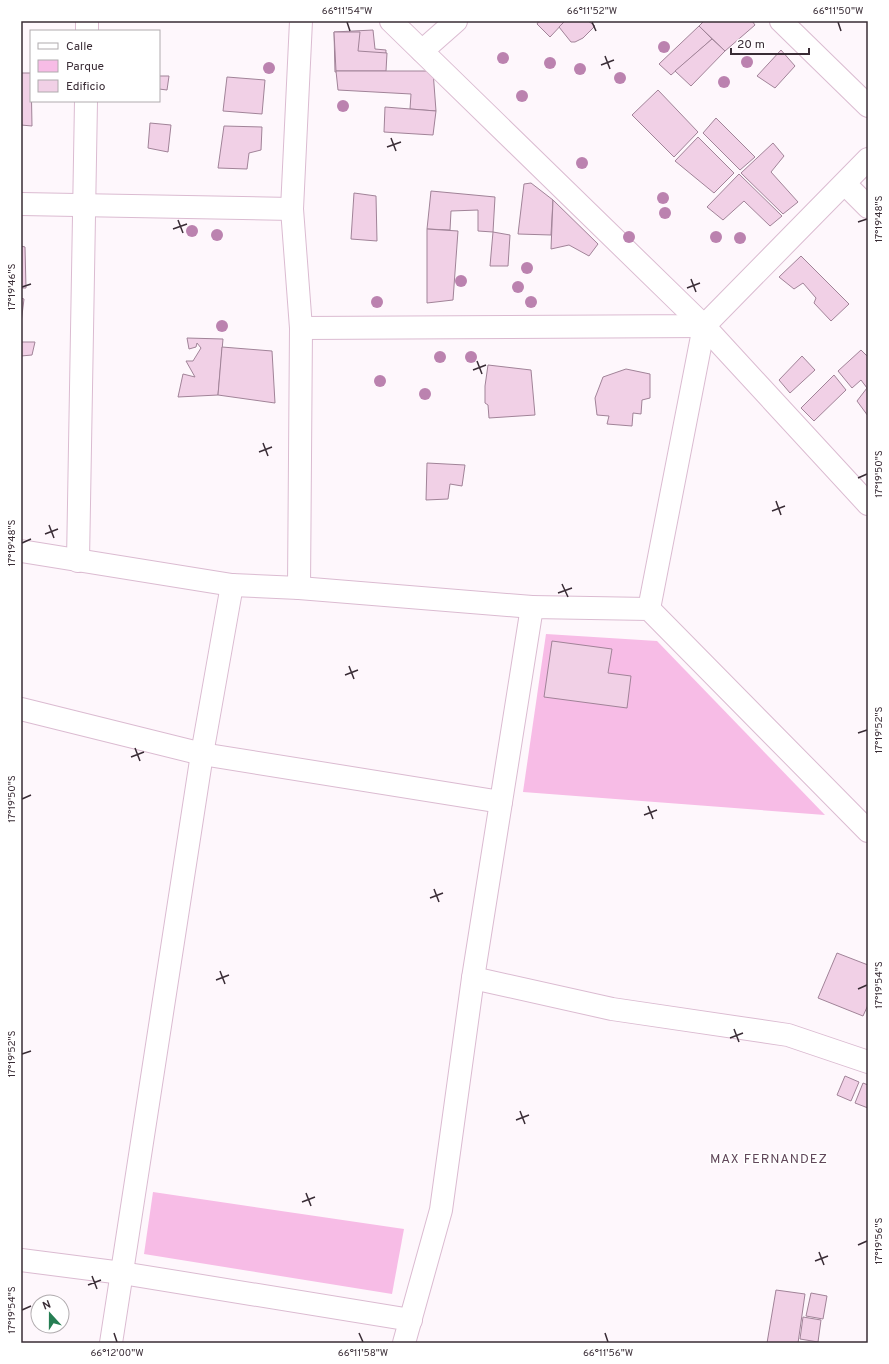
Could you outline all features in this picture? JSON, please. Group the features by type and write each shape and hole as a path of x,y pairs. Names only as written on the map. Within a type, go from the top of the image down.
{"street":[{"path":"299,588 301,328 292,209 301,21"},
{"path":"391,21 704,326 868,504"},
{"path":"422,51 456,21"},
{"path":"781,21 868,106"},
{"path":"78,561 86,204 86,102"},
{"path":"649,609 704,326 868,159"},
{"path":"844,184 868,207"},
{"path":"21,204 292,209"},
{"path":"301,328 704,326"},
{"path":"21,551 232,585 299,588 532,608 649,609 868,830"},
{"path":"111,1343 202,754 232,585"},
{"path":"404,1343 441,1210 473,978 532,608"},
{"path":"21,709 202,754 501,802"},
{"path":"473,978 612,1009 788,1035 868,1062"},
{"path":"21,1260 122,1272 411,1320"}],"green space":[{"path":"546,634 657,641 825,815 523,792"},
{"path":"153,1192 404,1229 392,1294 144,1254"}],"building":[{"path":"539,21 565,21 550,37 537,24"},
{"path":"565,21 588,21 595,26 583,38 575,42 571,42 559,27"},
{"path":"704,21 752,21 755,25 725,51 699,26"},
{"path":"699,26 712,39 671,75 659,64"},
{"path":"373,30 375,49 386,50 385,71 335,72 334,32"},
{"path":"334,32 360,32 358,51 387,53 386,71 336,71"},
{"path":"712,39 725,51 691,86 675,71"},
{"path":"781,50 795,66 775,88 757,76"},
{"path":"336,71 433,71 436,111 410,109 411,94 338,90"},
{"path":"21,73 30,73 32,126 21,125"},
{"path":"160,76 169,76 167,90 160,89"},
{"path":"227,77 265,80 262,114 223,111"},
{"path":"658,90 698,132 674,157 632,115"},
{"path":"385,107 436,111 433,135 384,132"},
{"path":"716,118 755,157 740,170 703,133"},
{"path":"150,123 171,125 168,152 148,148"},
{"path":"224,126 262,127 261,150 249,153 247,169 218,168"},
{"path":"698,137 734,173 714,193 675,161"},
{"path":"773,143 784,156 771,172 798,202 783,214 741,173"},
{"path":"739,174 782,216 770,226 744,201 723,220 707,207"},
{"path":"531,183 553,200 551,235 518,234 524,184"},
{"path":"431,191 495,197 493,232 478,231 478,210 451,211 450,230 427,229"},
{"path":"354,193 376,196 377,241 351,239"},
{"path":"553,200 598,244 589,256 569,245 551,249"},
{"path":"427,229 458,231 453,300 427,303"},
{"path":"493,232 510,235 508,266 490,266"},
{"path":"21,246 25,247 26,288 21,288"},
{"path":"801,256 849,304 831,321 814,303 816,298 803,283 794,289 779,277"},
{"path":"21,298 24,299 21,323"},
{"path":"187,338 223,339 218,395 178,397 183,374 195,377 186,361 193,361 201,348 197,343 196,347 189,349"},
{"path":"21,342 35,342 32,355 21,356"},
{"path":"222,347 272,351 275,403 218,395"},
{"path":"861,350 868,357 868,416 857,401 867,388 861,380 852,388 838,371"},
{"path":"802,356 815,370 790,393 779,380"},
{"path":"488,365 531,370 535,415 489,418 488,405 485,403 485,386"},
{"path":"626,369 650,374 650,398 642,400 641,414 633,413 632,426 607,424 609,416 597,415 595,398 603,377"},
{"path":"834,375 846,390 814,421 801,408"},
{"path":"427,463 465,465 462,486 450,484 448,499 426,500"},
{"path":"552,641 612,649 608,673 631,676 627,708 544,697"},
{"path":"837,953 868,965 868,1005 863,1016 818,998"},
{"path":"845,1076 859,1082 851,1101 837,1095"},
{"path":"863,1083 868,1085 868,1108 855,1103"},
{"path":"776,1290 805,1294 798,1343 767,1343"},
{"path":"811,1293 827,1296 823,1319 806,1316"},
{"path":"803,1317 821,1320 818,1342 800,1339"}],"district":[{"name":"MAX FERNANDEZ","path":"769,1158"}]}
